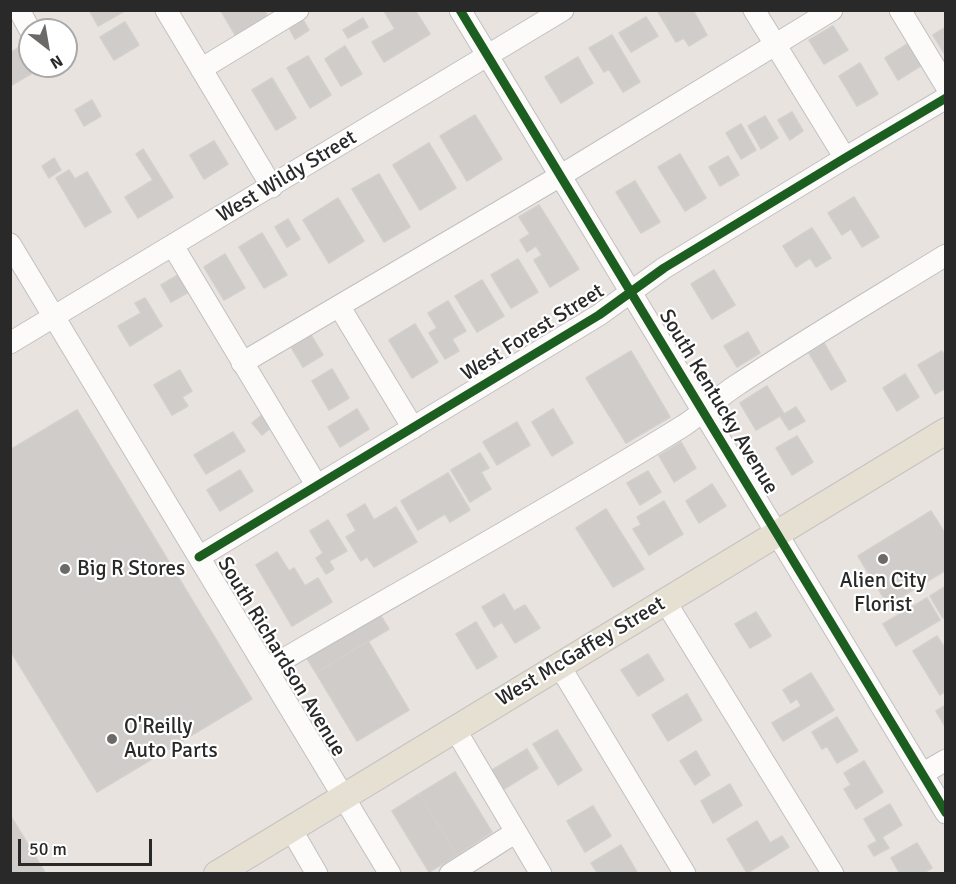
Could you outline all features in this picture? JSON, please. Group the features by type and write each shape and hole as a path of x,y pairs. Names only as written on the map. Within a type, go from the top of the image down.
{"main road":[{"name":"West McGaffey Street","path":"217,873 945,431"}],"street":[{"path":"166,10 272,187"},
{"path":"201,69 298,10"},
{"name":"South Kentucky Avenue","path":"460,10 945,813"},
{"name":"West Wildy Street","path":"10,343 488,57 562,10"},
{"path":"754,10 845,158"},
{"path":"242,363 560,176 832,10"},
{"path":"900,10 945,86"},
{"name":"West Forest Street","path":"199,556 599,315 664,268 945,98"},
{"name":"South Richardson Avenue","path":"10,244 390,873"},
{"path":"173,246 317,486"},
{"path":"267,669 563,499 685,424 735,386 945,255"},
{"path":"339,306 413,428"},
{"path":"665,601 833,873"},
{"path":"559,665 685,873"},
{"path":"454,729 541,873"},
{"path":"922,774 945,760"},
{"path":"291,829 317,873"},
{"path":"450,873 516,832"}],"building":[{"path":"89,10 122,10 123,12 98,26"},
{"path":"264,10 269,18 237,38 221,11"},
{"path":"415,10 430,34 384,62 372,42 395,29 384,11"},
{"path":"657,10 693,10 707,35 689,46 684,38 676,42"},
{"path":"646,17 658,36 631,52 619,33"},
{"path":"302,18 309,30 295,39 288,26"},
{"path":"363,18 368,27 348,38 343,30"},
{"path":"125,22 139,45 114,60 100,37"},
{"path":"833,26 848,50 824,64 809,40"},
{"path":"946,27 946,53 944,53 933,35"},
{"path":"612,35 640,82 623,92 609,69 604,72 589,48"},
{"path":"909,43 922,65 898,80 885,58"},
{"path":"345,46 362,74 341,86 325,59"},
{"path":"18,48 18,78 24,78 10,86 10,53"},
{"path":"308,56 331,95 310,108 287,68"},
{"path":"578,57 593,83 561,103 545,77"},
{"path":"860,63 878,94 857,106 839,76"},
{"path":"272,78 296,118 276,130 252,90"},
{"path":"92,100 101,116 84,126 75,110"},
{"path":"792,112 803,131 790,140 778,120"},
{"path":"475,115 502,159 467,181 440,136"},
{"path":"765,116 778,138 761,149 748,126"},
{"path":"741,124 756,150 741,159 726,133"},
{"path":"214,141 228,164 204,179 190,155"},
{"path":"429,143 456,188 420,210 393,165"},
{"path":"143,149 173,197 138,218 125,197 153,180 136,154"},
{"path":"680,154 706,198 685,211 658,167"},
{"path":"728,156 739,175 720,186 709,167"},
{"path":"54,158 61,170 49,178 42,166"},
{"path":"69,170 75,179 87,172 111,212 85,227 56,178"},
{"path":"379,174 410,227 384,242 352,189"},
{"path":"635,181 660,222 641,233 616,192"},
{"path":"854,197 879,237 862,247 851,229 842,235 828,213"},
{"path":"338,198 364,241 329,263 303,220"},
{"path":"539,205 579,269 550,287 534,260 542,255 536,246 527,252 520,240 530,234 519,217"},
{"path":"288,219 300,239 287,247 275,227"},
{"path":"812,228 831,258 816,267 810,258 796,267 783,246"},
{"path":"262,233 287,275 264,288 239,247"},
{"path":"225,254 245,288 224,300 204,267"},
{"path":"518,259 538,292 511,308 491,275"},
{"path":"714,270 735,305 712,319 691,284"},
{"path":"183,272 194,289 171,302 161,285"},
{"path":"482,280 504,316 477,332 455,296"},
{"path":"145,298 162,326 130,346 118,326 141,313 135,303"},
{"path":"448,301 466,331 452,339 459,351 445,359 429,333 437,328 428,313"},
{"path":"415,324 438,362 412,378 389,340"},
{"path":"748,332 760,353 737,367 724,346"},
{"path":"311,335 323,355 303,367 291,347"},
{"path":"824,343 846,381 831,390 809,353"},
{"path":"631,351 670,417 626,443 586,378"},
{"path":"942,351 946,358 946,388 935,394 918,365"},
{"path":"332,369 349,398 329,410 312,381"},
{"path":"180,370 192,391 182,397 188,406 172,415 154,385"},
{"path":"905,374 919,397 897,411 883,388"},
{"path":"767,386 784,414 796,407 805,421 789,430 780,416 756,430 740,403"},
{"path":"357,409 369,429 340,447 328,427"},
{"path":"553,409 573,443 552,456 532,422"},
{"path":"77,410 252,699 97,792 10,650 10,450"},
{"path":"263,414 273,426 262,435 252,423"},
{"path":"517,422 530,445 497,465 483,442"},
{"path":"233,432 245,451 206,474 194,455"},
{"path":"797,436 813,462 792,475 776,448"},
{"path":"681,442 696,468 674,482 659,456"},
{"path":"480,453 489,468 481,472 491,489 470,502 451,470"},
{"path":"240,470 253,491 220,511 207,490"},
{"path":"648,471 661,492 640,505 627,483"},
{"path":"448,473 470,510 450,522 445,514 418,530 401,501"},
{"path":"712,484 726,506 699,523 686,501"},
{"path":"664,501 683,534 649,555 633,529 641,525 637,517"},
{"path":"365,504 374,520 396,507 417,542 374,567 367,557 361,561 346,537 356,531 347,515"},
{"path":"606,509 644,569 613,587 576,528"},
{"path":"931,511 946,535 946,570 888,605 858,556"},
{"path":"328,520 347,551 329,561 334,569 326,574 316,558 323,553 310,531"},
{"path":"277,552 289,571 294,568 305,586 318,578 332,602 292,626 256,565"},
{"path":"946,586 946,616 943,618 930,596"},
{"path":"504,594 514,611 525,605 540,628 515,643 502,622 494,627 482,607"},
{"path":"927,598 940,620 896,646 883,624"},
{"path":"756,612 771,636 750,648 735,624"},
{"path":"379,613 389,629 316,673 306,657"},
{"path":"476,622 497,657 477,669 456,634"},
{"path":"937,636 946,650 946,691 940,695 913,651"},
{"path":"368,641 409,710 357,741 316,673"},
{"path":"648,654 664,680 638,696 621,670"},
{"path":"811,673 834,710 783,741 772,723 801,706 797,699 791,703 783,690"},
{"path":"687,694 702,720 668,741 652,715"},
{"path":"946,705 946,728 936,711"},
{"path":"837,717 858,751 837,763 827,746 822,749 812,732"},
{"path":"557,730 582,770 558,785 533,744"},
{"path":"527,749 538,768 504,789 492,770"},
{"path":"696,751 710,775 695,785 680,761"},
{"path":"864,761 883,792 856,809 844,789 851,785 844,773"},
{"path":"455,772 492,832 457,855 419,794"},
{"path":"730,784 742,805 713,823 701,801"},
{"path":"419,794 457,855 429,872 392,811"},
{"path":"890,804 902,825 882,837 889,848 874,856 868,846 877,841 864,819"},
{"path":"593,806 611,836 585,852 567,821"},
{"path":"10,815 46,874 10,874"},
{"path":"757,821 770,843 782,836 789,847 747,873 727,839"},
{"path":"917,843 932,868 922,874 900,874 891,858"},
{"path":"621,845 638,874 598,874 591,863"}],"cycle path":[{"path":"460,10 946,813"},
{"path":"199,557 599,315 664,268 946,98"}],"place":[{"name":"Alien City Florist","path":"883,559"},
{"name":"Big R Stores","path":"65,569"},
{"name":"O'Reilly Auto Parts","path":"112,739"}]}
